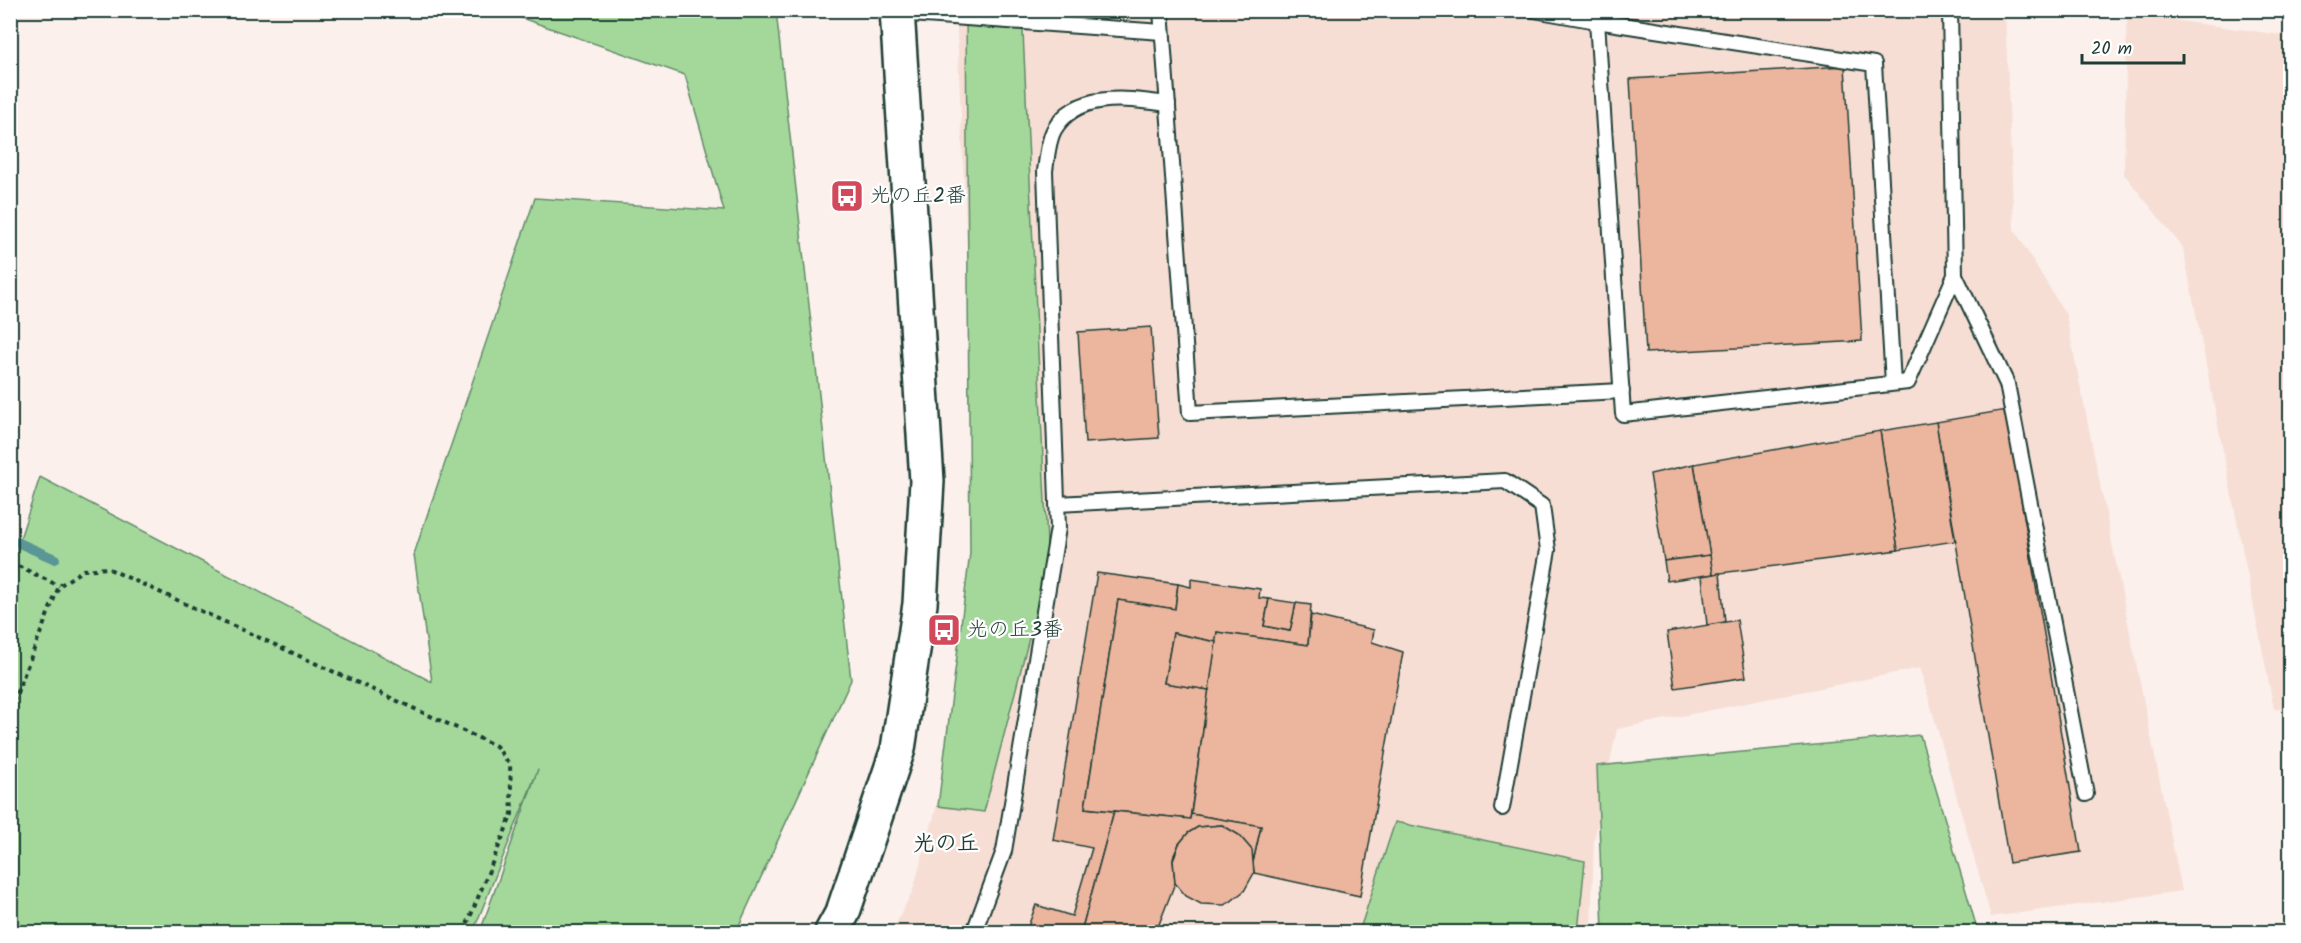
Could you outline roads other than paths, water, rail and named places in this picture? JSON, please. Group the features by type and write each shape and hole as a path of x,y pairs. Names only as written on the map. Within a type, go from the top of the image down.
{"street":[{"path":"832,933 843,912 898,749 920,604 927,481 897,12"}],"lane":[{"path":"1161,10 1190,412 1622,391"},
{"path":"1534,10 1874,64 1893,383"},
{"path":"1950,10 1955,275 2007,384 2086,794"},
{"path":"897,12 1162,32"},
{"path":"1597,21 1623,414 1908,382 1955,275"},
{"path":"974,933 1004,851 1058,528 1045,171 1053,131 1073,108 1118,98 1168,104"},
{"path":"1057,504 1504,481 1542,506 1548,550 1502,808"}],"waterway":[{"path":"10,539 55,559"}],"place":[{"name":"光の丘2番","path":"847,196"},
{"name":"光の丘3番","path":"944,630"}],"district":[{"name":"光の丘","path":"946,844"}]}
